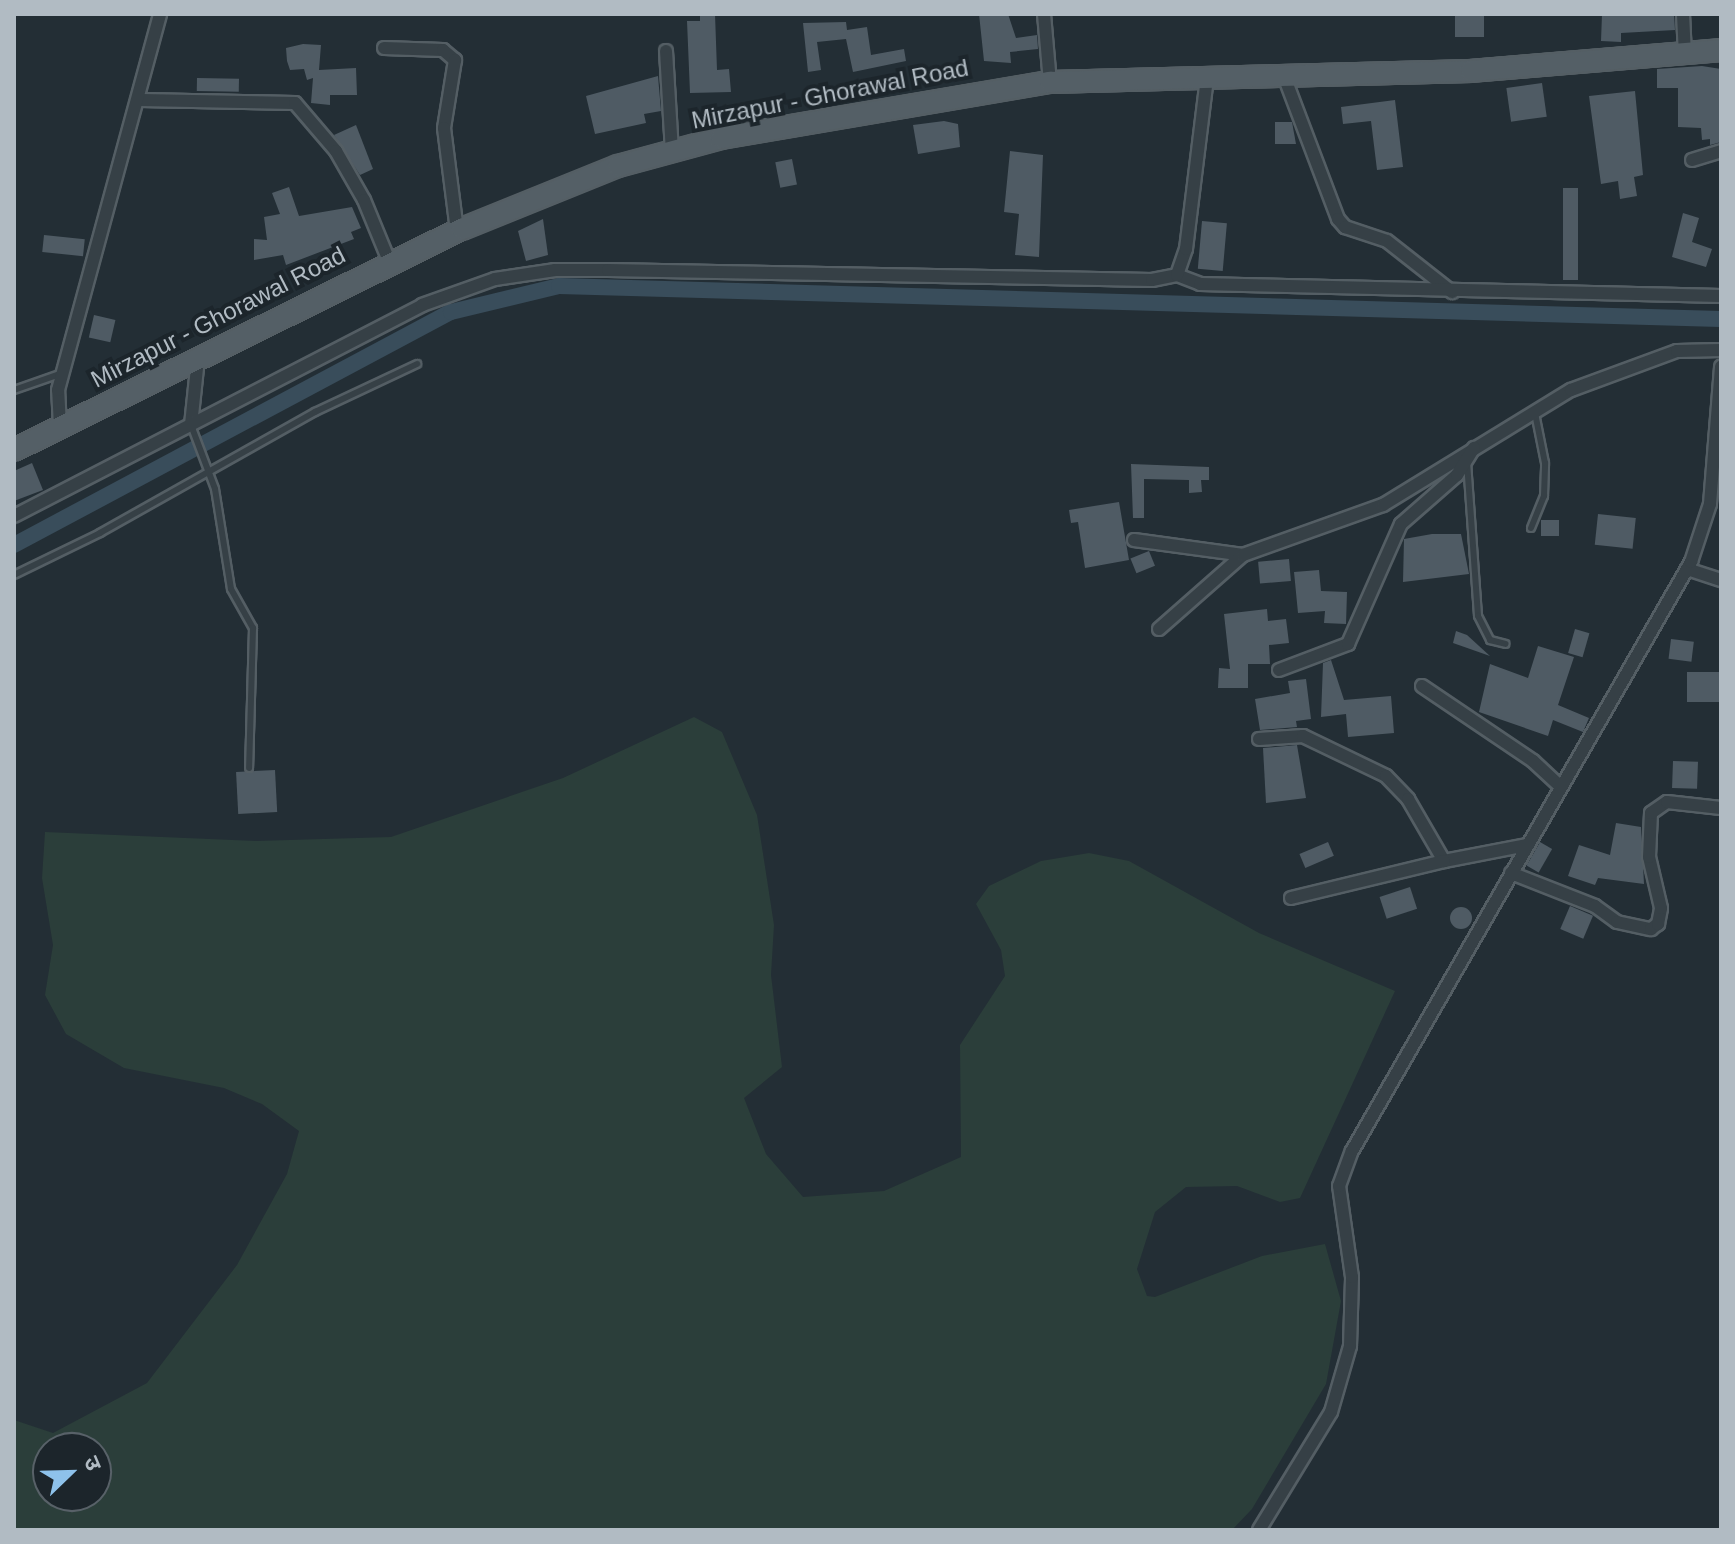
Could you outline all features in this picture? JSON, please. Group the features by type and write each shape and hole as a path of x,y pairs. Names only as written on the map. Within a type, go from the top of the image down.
{"main road":[{"name":"Mirzapur - Ghorawal Road","path":"14,450 389,261 618,166 672,151 786,125 1050,82 1471,71 1721,50"}],"street":[{"path":"60,426 63,373 141,100 160,14"},
{"path":"1044,14 1050,82"},
{"path":"1683,14 1685,55"},
{"path":"384,48 443,50 455,60 444,128 457,231"},
{"path":"666,51 672,151"},
{"path":"1284,76 1338,219 1345,227 1387,241 1452,292"},
{"path":"1177,275 1186,249 1207,77"},
{"path":"141,100 295,103 336,151 364,200 389,261"},
{"path":"1692,160 1721,151"},
{"path":"14,516 192,429 422,305 495,279 525,274 623,270 1152,280 1177,275 1200,284 1721,296"},
{"path":"1159,629 1243,555 1383,505 1571,390 1677,351 1721,350"},
{"path":"192,429 198,355"},
{"path":"1259,1530 1331,1412 1350,1346 1352,1277 1339,1186 1352,1151 1687,569 1710,504 1721,366"},
{"path":"1279,670 1348,644 1401,524 1467,462 1476,446"},
{"path":"1134,540 1243,555"},
{"path":"1687,569 1721,580"},
{"path":"1422,686 1521,752 1561,787"},
{"path":"1259,739 1303,736 1386,776 1408,799 1444,861"},
{"path":"1511,873 1595,906 1617,922 1651,929 1658,924 1661,908 1649,857 1651,813 1667,802 1721,808"},
{"path":"1291,898 1444,861 1527,845"}],"lane":[{"path":"14,575 100,533 208,466 417,364"},
{"path":"14,390 63,373"},
{"path":"1531,528 1544,496 1545,463 1535,410"},
{"path":"192,429 208,466 231,589 253,628 256,645 249,768"},
{"path":"1467,462 1478,616 1490,640 1506,644"}],"green space":[{"path":"694,717 722,732 757,815 774,925 771,975 782,1067 744,1098 766,1154 803,1197 884,1191 961,1157 960,1045 1005,976 1001,950 976,904 989,886 1041,861 1089,853 1129,861 1259,933 1395,991 1300,1198 1280,1202 1237,1186 1186,1187 1155,1212 1137,1269 1147,1296 1155,1297 1262,1256 1325,1244 1341,1301 1326,1384 1252,1509 1232,1530 14,1530 14,1420 50,1432 32,1432 32,1512 112,1512 112,1432 55,1432 147,1383 237,1265 287,1174 299,1131 262,1104 224,1088 124,1068 66,1034 45,995 53,945 42,878 45,832 256,841 391,837 563,778"}],"building":[{"path":"700,14 715,14 717,70 729,69 731,92 690,93 687,21 700,21"},
{"path":"979,14 1008,14 1016,38 1037,35 1038,49 1010,52 1011,63 984,61"},
{"path":"1455,14 1484,14 1484,37 1455,37"},
{"path":"1602,14 1674,14 1675,30 1621,33 1621,42 1601,41"},
{"path":"846,22 847,30 867,27 871,55 904,49 906,61 853,72 846,39 817,42 821,70 808,72 803,23"},
{"path":"303,44 321,45 319,70 356,68 357,95 330,95 330,105 311,103 313,78 307,80 304,69 290,70 287,61 286,48"},
{"path":"1702,66 1721,69 1721,142 1710,145 1710,139 1702,140 1701,128 1678,127 1678,88 1657,88 1657,69"},
{"path":"658,76 661,111 644,114 646,123 595,134 586,96"},
{"path":"197,78 239,79 239,92 197,91"},
{"path":"1542,83 1547,117 1511,122 1506,88"},
{"path":"1635,91 1643,175 1634,177 1637,196 1620,199 1618,181 1601,184 1589,96"},
{"path":"1395,100 1403,167 1377,170 1371,121 1343,124 1341,107"},
{"path":"944,121 958,124 960,147 918,154 913,125"},
{"path":"1275,122 1292,122 1296,144 1275,144"},
{"path":"356,125 373,169 360,175 334,135"},
{"path":"1010,151 1043,155 1039,257 1015,255 1019,214 1004,212"},
{"path":"792,159 797,185 780,188 775,162"},
{"path":"289,187 299,216 352,207 361,228 351,232 354,239 286,265 283,255 254,260 254,239 267,240 264,217 280,214 272,193"},
{"path":"1563,188 1578,188 1578,280 1563,280"},
{"path":"1683,213 1699,218 1692,242 1712,249 1706,267 1672,257"},
{"path":"543,219 548,255 526,261 518,231"},
{"path":"1202,221 1227,223 1223,271 1198,269"},
{"path":"44,235 85,239 83,256 42,252"},
{"path":"94,315 115,320 110,342 89,337"},
{"path":"32,463 43,490 14,501 14,471"},
{"path":"1131,464 1209,467 1209,480 1201,480 1202,492 1189,493 1189,480 1144,479 1144,518 1133,518"},
{"path":"1119,502 1129,560 1085,568 1078,522 1071,523 1069,510"},
{"path":"1598,514 1636,518 1633,549 1595,545"},
{"path":"1541,520 1559,520 1559,536 1541,536"},
{"path":"1432,534 1461,534 1469,574 1403,582 1404,539"},
{"path":"1149,551 1155,566 1136,573 1130,558"},
{"path":"1289,559 1291,581 1260,584 1258,562"},
{"path":"1319,570 1321,591 1347,592 1346,624 1324,623 1325,611 1298,613 1294,572"},
{"path":"1267,609 1268,621 1286,619 1289,643 1269,645 1270,664 1248,664 1248,688 1218,688 1219,668 1230,669 1224,614"},
{"path":"1575,629 1589,633 1583,657 1568,653"},
{"path":"1456,631 1467,635 1490,656 1453,643"},
{"path":"1671,639 1694,642 1691,662 1669,659"},
{"path":"1538,646 1574,657 1558,705 1589,718 1583,732 1553,720 1548,736 1479,712 1490,664 1528,678"},
{"path":"1331,660 1344,700 1391,696 1394,733 1348,737 1346,714 1321,717 1323,663"},
{"path":"1687,672 1721,672 1721,702 1687,702"},
{"path":"1306,679 1311,719 1296,721 1297,727 1260,730 1255,699 1290,693 1288,681"},
{"path":"1297,745 1306,798 1266,803 1263,748"},
{"path":"1673,761 1698,762 1697,789 1672,788"},
{"path":"275,770 277,812 238,814 236,772"},
{"path":"1616,823 1641,827 1644,884 1598,878 1595,885 1568,876 1579,845 1610,855"},
{"path":"1328,842 1334,856 1305,868 1299,854"},
{"path":"1540,842 1552,849 1539,872 1526,865"},
{"path":"1410,887 1417,909 1387,919 1380,897"},
{"path":"1570,906 1593,916 1583,939 1560,929"},
{"path":"1461,907 1469,910 1472,918 1469,926 1461,929 1453,926 1450,918 1453,910"}],"waterway":[{"path":"14,545 451,312 559,286 1721,319"}]}
